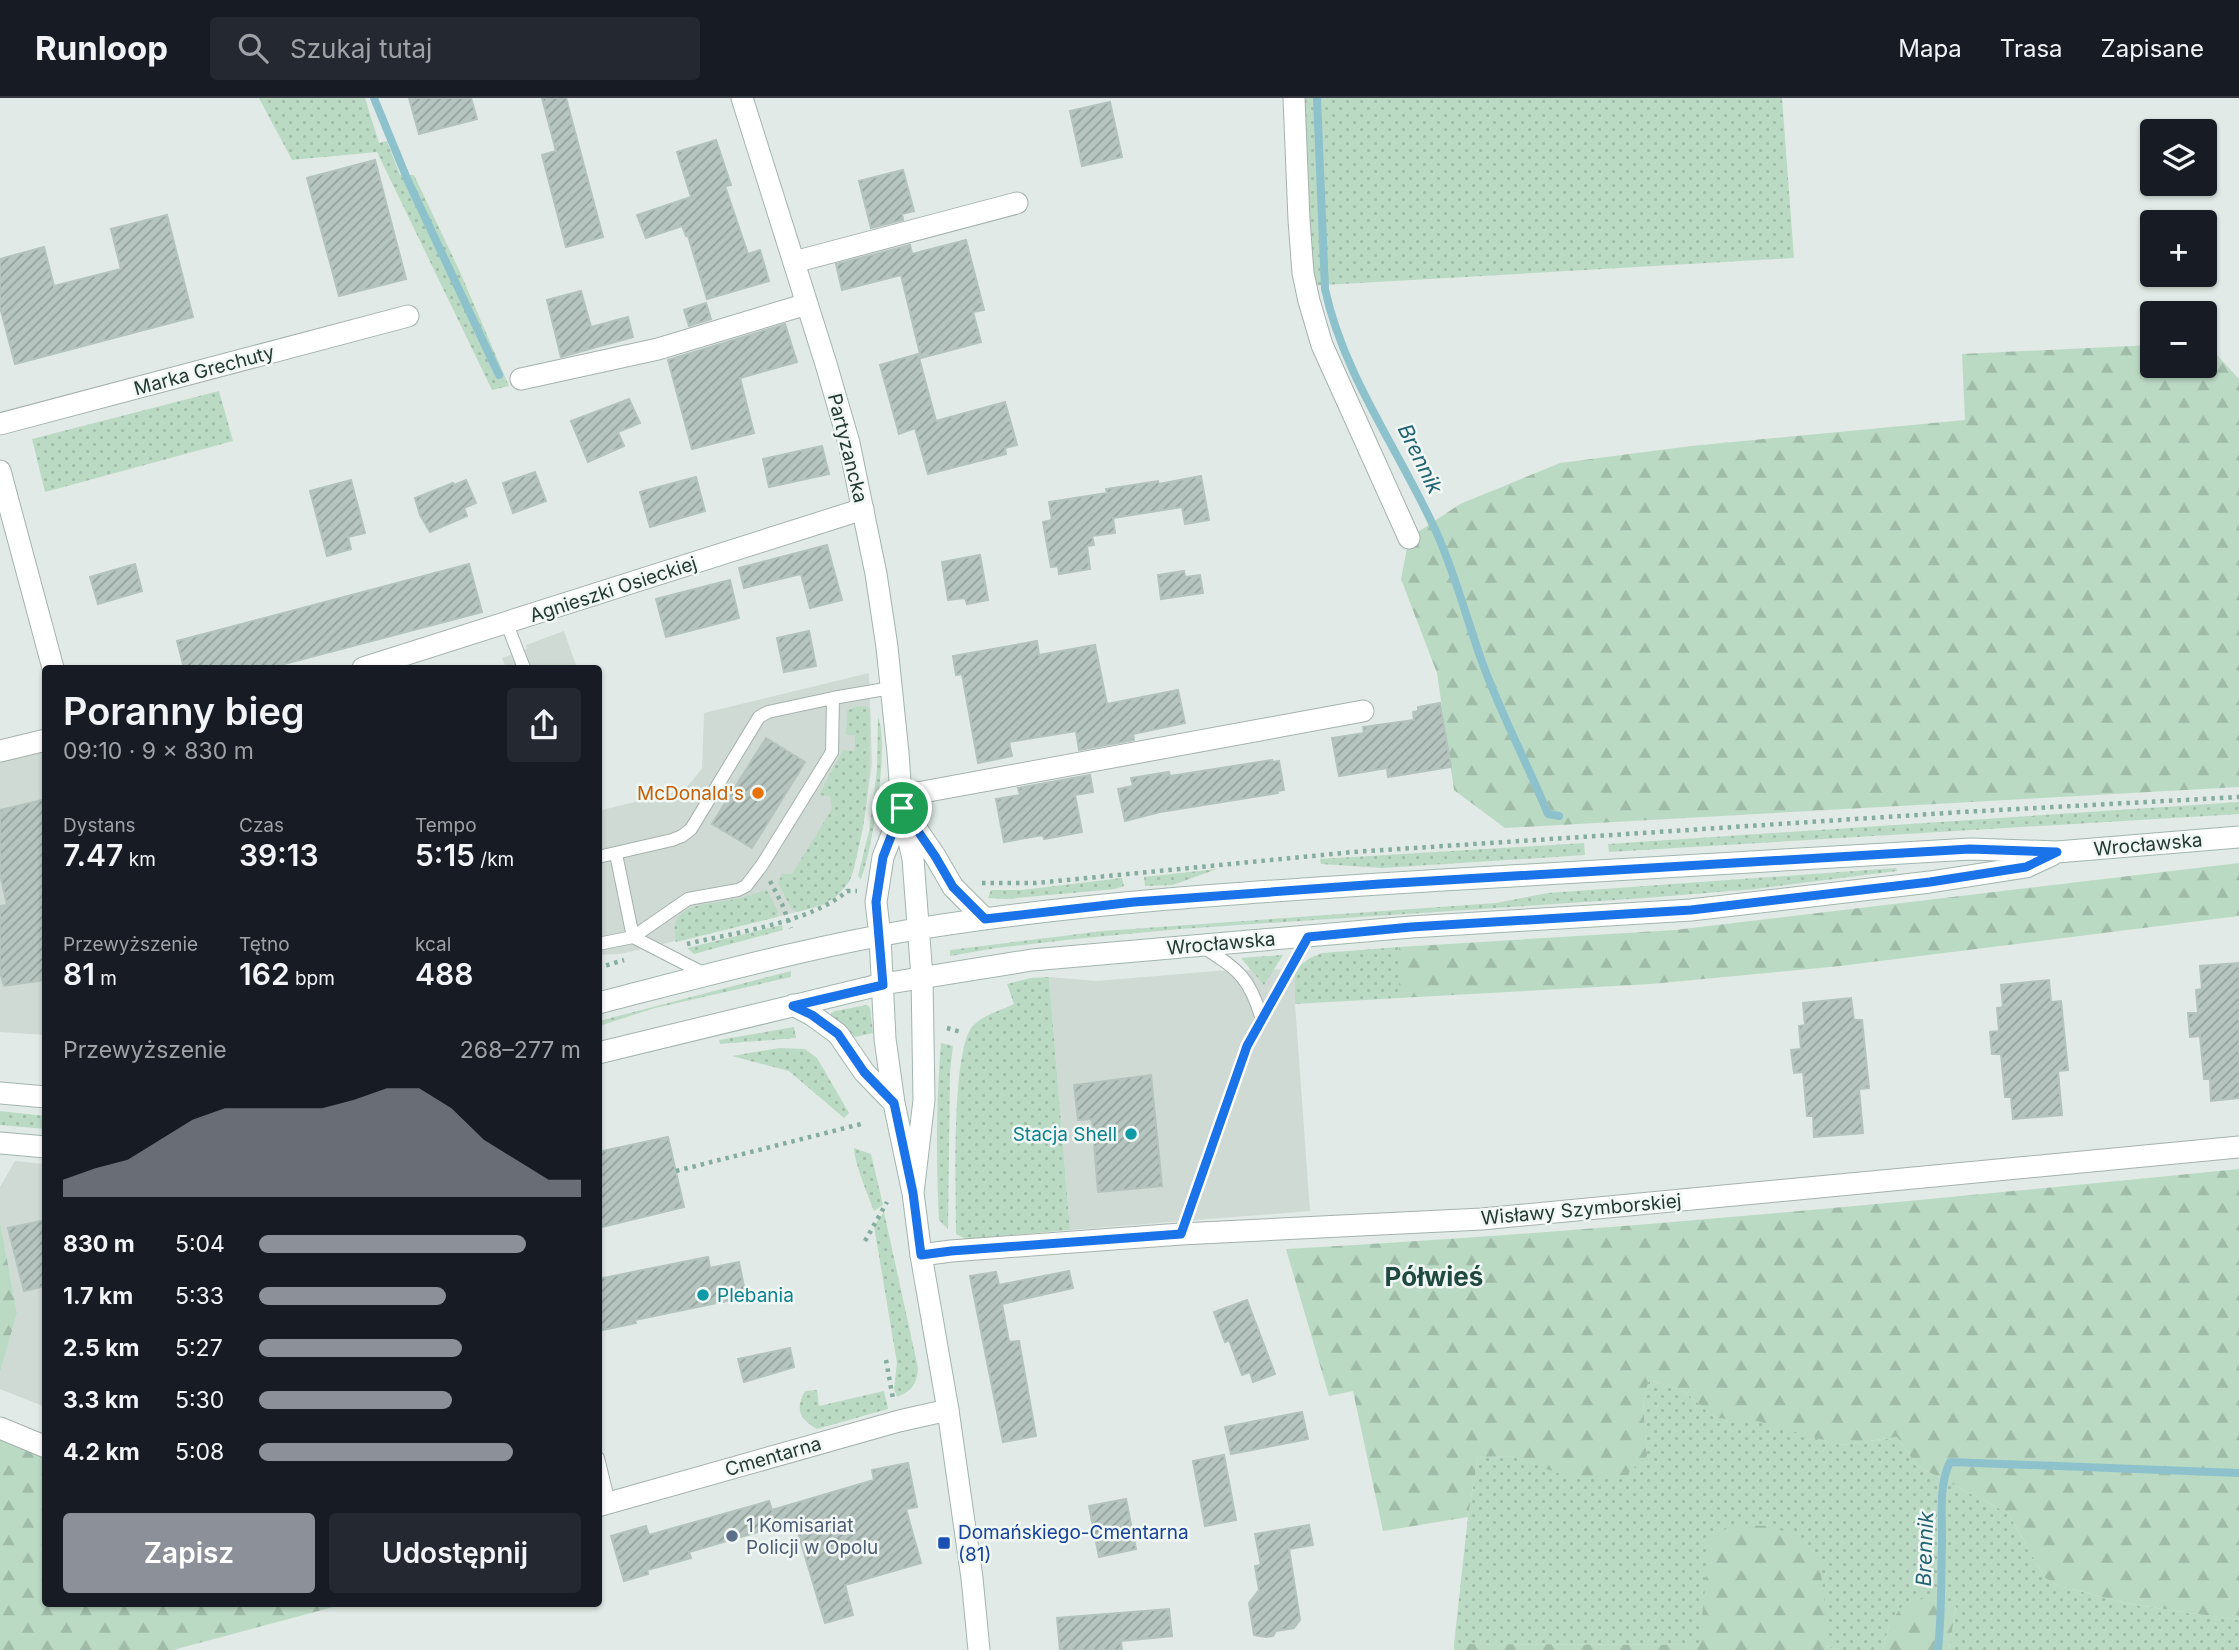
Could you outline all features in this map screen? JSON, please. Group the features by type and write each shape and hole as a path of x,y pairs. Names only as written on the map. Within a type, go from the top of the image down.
{"main road":[{"name":"Partyzancka","path":"742,98 849,443 877,586 891,688 902,802 913,859 922,977 923,1100 913,1193"},
{"path":"1294,98 1299,220 1303,273 1309,301 1322,345 1409,538"},
{"path":"794,262 1017,203"},
{"path":"521,379 658,349 807,304"},
{"name":"Marka Grechuty","path":"0,424 408,316"},
{"path":"0,471 52,665"},
{"name":"Agnieszki Osieckiej","path":"373,665 863,509"},
{"path":"985,919 953,887 902,802 1363,712"},
{"path":"0,751 42,741"},
{"name":"Partyzancka","path":"902,802 883,857 876,902 885,1039 894,1103 913,1193"},
{"name":"Wrocławska","path":"602,1002 797,953 918,929 1156,900 1406,882 1970,849 2057,852 2239,836"},
{"name":"Wrocławska","path":"602,1052 883,985 1032,960 1411,927 1704,908 1930,882 2026,867 2057,852"},
{"path":"793,1006 812,1015 838,1034 864,1072 894,1103"},
{"path":"0,1093 42,1097"},
{"path":"3,1148 42,1147"},
{"name":"Wisławy Szymborskiej","path":"921,1255 1181,1234 1482,1219 2239,1147"},
{"path":"913,1193 948,1410 972,1578 979,1650"},
{"name":"Cmentarna","path":"604,1504 899,1421 948,1410"},
{"path":"0,1428 42,1445"}],"lane":[{"path":"507,624 523,665"},
{"path":"602,857 672,840 691,829 763,714 891,688"},
{"path":"602,943 633,937 688,899 742,888 762,865 832,752 833,698"},
{"path":"616,854 633,937 708,975"},
{"path":"1181,1234 1247,1046 1308,937"},
{"path":"1199,945 1239,971 1248,982 1262,1020"}],"path":[{"path":"981,883 1036,883 1353,852 1976,811 2239,797"},
{"path":"762,865 791,928"},
{"path":"602,967 787,920 836,900 847,891 856,892"},
{"path":"947,1028 961,1032"},
{"path":"676,1171 861,1124"},
{"path":"865,1241 887,1202"},
{"path":"886,1360 894,1404"}],"shaded area":[{"path":"564,631 576,665 505,665 502,658 527,649 526,645"},
{"path":"869,673 872,764 863,828 850,881 837,896 824,905 620,954 602,955 602,810 684,790 702,769 704,713"},
{"path":"42,741 42,1035 0,1032 0,751"},
{"path":"1295,969 1295,1004 1310,1211 1070,1230 1049,977 1097,981 1217,971"},
{"path":"15,1161 42,1164 42,1406 0,1389 0,1373 17,1313 0,1221 0,1187"}],"green space":[{"path":"259,98 365,98 379,143 387,141 400,175 414,175 460,272 509,386 492,390 377,152 292,160"},
{"path":"1294,98 1782,98 1794,258 1306,286"},
{"path":"2140,346 2140,378 2217,378 2217,355 2239,379 2239,787 1505,828 1454,790 1437,673 1401,579 1409,538 1460,504 1560,463 1691,446 1965,420 1962,354"},
{"path":"219,391 233,441 45,492 32,439"},
{"path":"865,706 870,709 868,784 864,822 852,875 831,900 797,912 791,908 778,883 782,874 792,874 832,809 830,796 819,795 843,750 855,751 855,735 846,735 847,711"},
{"path":"878,717 881,731 881,773 874,823 861,879 858,876 869,831 877,770"},
{"path":"2239,802 2239,814 1609,852 1608,844"},
{"path":"1584,843 1585,855 1382,868 1321,864 1320,859"},
{"path":"2239,863 2239,916 1840,966 1651,984 1399,998 1399,947 1675,930"},
{"path":"1896,868 1897,871 1755,889 1180,929 996,948 950,956 950,950 1103,931 1496,903 1548,893"},
{"path":"1217,869 1173,885 1145,886 1144,877"},
{"path":"1122,878 1124,886 1115,889 1006,899 988,898 991,890 1022,890"},
{"path":"767,890 778,911 777,917 676,942 675,928 678,918 685,911"},
{"path":"782,925 783,930 694,954 687,948"},
{"path":"1399,947 1399,998 1295,1004 1295,969 1310,958 1322,953"},
{"path":"1282,955 1264,985 1241,958"},
{"path":"791,971 791,977 655,1008 602,1025 602,1020"},
{"path":"1049,977 1070,1230 966,1239 956,1234 956,1126 965,1042 976,1023 1014,1004 1007,984"},
{"path":"867,1005 870,1008 873,1033 855,1037 831,1018 831,1013 835,1011"},
{"path":"794,1027 796,1038 720,1044 719,1040"},
{"path":"941,1043 953,1046 950,1071 948,1229 939,1220 938,1198 937,1109"},
{"path":"779,1048 805,1049 817,1058 849,1113 844,1118 789,1071 732,1056"},
{"path":"0,1111 42,1116 42,1129 0,1125"},
{"path":"854,1148 871,1154 883,1205 874,1211 859,1170"},
{"path":"2239,1169 2239,1620 2130,1604 2059,1586 2045,1578 2008,1513 1917,1466 1897,1437 1841,1445 1757,1421 1715,1418 1684,1391 1649,1380 1643,1400 1647,1456 1626,1475 1571,1478 1512,1456 1478,1457 1468,1517 1383,1531 1353,1391 1329,1396 1286,1249 1644,1224"},
{"path":"884,1212 918,1368 913,1386 897,1397 894,1389 897,1363 874,1226"},
{"path":"0,1221 17,1313 0,1373"},
{"path":"1649,1380 1684,1391 1715,1418 1757,1420 1841,1445 1897,1437 1917,1466 2008,1513 2045,1578 2059,1586 2130,1604 2239,1620 2239,1650 1949,1650 1956,1606 1889,1625 1883,1650 1838,1650 1825,1646 1824,1628 1700,1645 1454,1644 1468,1517 1478,1457 1512,1456 1537,1465 1647,1456 1643,1400"},
{"path":"817,1390 819,1406 884,1391 888,1409 817,1429 800,1413 800,1403 805,1391"},
{"path":"0,1428 42,1446 42,1607 333,1607 173,1650 0,1650"},
{"path":"1731,1525 1771,1526 1805,1541 1820,1566 1825,1604 1825,1646 1838,1650 1454,1650 1454,1644 1699,1645 1710,1541"},
{"path":"1941,1596 1956,1606 1949,1650 1883,1650 1889,1625 1905,1602"}],"building":[{"path":"409,98 471,98 477,119 419,134"},
{"path":"542,98 566,98 603,237 566,247 542,155 556,151"},
{"path":"1110,102 1122,157 1082,166 1070,111"},
{"path":"716,140 731,185 725,186 748,254 760,250 769,281 707,299 688,236 682,226 646,238 637,215 691,197 677,152"},
{"path":"375,160 406,279 339,296 307,178"},
{"path":"903,170 914,211 902,214 903,220 871,228 859,181"},
{"path":"167,215 193,317 15,364 0,307 0,259 44,247 54,286 121,269 111,229"},
{"path":"966,240 984,310 973,312 981,342 921,358 901,275 842,290 836,264 910,245 912,254"},
{"path":"581,291 591,327 628,317 633,337 561,357 547,300"},
{"path":"706,303 711,319 689,326 684,310"},
{"path":"785,324 797,362 740,378 754,433 692,449 668,360"},
{"path":"918,354 936,421 1005,402 1017,445 1005,448 1006,454 928,474 915,428 899,434 880,365"},
{"path":"629,399 640,423 618,432 624,446 588,462 571,421"},
{"path":"822,446 829,474 769,487 763,459"},
{"path":"535,472 546,501 513,513 503,483"},
{"path":"1201,476 1209,520 1185,524 1182,507 1113,518 1115,533 1092,536 1094,545 1087,546 1090,569 1059,574 1058,566 1051,567 1043,522 1052,520 1049,502 1107,493 1106,489 1158,481 1159,484"},
{"path":"696,477 705,511 650,527 640,492"},
{"path":"351,480 365,533 348,537 351,549 327,556 310,491"},
{"path":"466,480 476,503 464,508 467,516 430,532 420,515 415,498"},
{"path":"827,545 842,600 810,608 801,574 744,588 739,568"},
{"path":"980,555 988,600 967,604 965,598 948,600 942,562"},
{"path":"135,564 142,591 98,604 90,577"},
{"path":"469,564 482,612 280,665 183,665 177,641"},
{"path":"1184,571 1185,577 1200,575 1203,593 1161,599 1158,575"},
{"path":"730,580 739,618 666,637 656,599"},
{"path":"809,631 816,666 784,672 777,638"},
{"path":"1037,641 1039,655 1095,645 1107,704 1178,690 1185,723 1133,734 1134,740 1079,750 1076,731 1009,742 1012,756 978,763 962,674 956,675 953,656"},
{"path":"1440,703 1451,767 1388,777 1387,768 1339,776 1332,738 1364,733 1363,727 1414,720 1413,712 1418,711 1418,707"},
{"name":"McDonald's","path":"766,738 805,762 752,848 712,824"},
{"path":"1279,761 1284,790 1277,791 1278,793 1160,812 1125,821 1118,789 1133,786 1131,778 1169,772 1170,776"},
{"path":"1090,775 1093,792 1075,795 1082,832 1044,839 1043,835 1004,842 996,799 1020,795 1018,788"},
{"path":"42,800 42,981 4,986 0,971 0,906 7,905 0,874 0,810"},
{"path":"2239,963 2239,1098 2211,1101 2210,1079 2204,1079 2200,1036 2190,1037 2188,1013 2198,1013 2196,990 2202,989 2200,966"},
{"path":"2049,980 2051,1002 2061,1001 2068,1070 2058,1071 2062,1115 2013,1119 2011,1097 2005,1097 2001,1054 1992,1054 1990,1032 1999,1031 1997,1008 2003,1007 2001,985"},
{"path":"1851,998 1854,1020 1862,1020 1869,1088 1859,1089 1863,1133 1814,1137 1813,1116 1807,1116 1803,1072 1794,1073 1791,1050 1801,1049 1799,1026 1805,1025 1803,1003"},
{"name":"Stacja Shell","path":"1151,1075 1162,1186 1098,1192 1092,1119 1078,1120 1074,1085"},
{"path":"668,1137 684,1207 602,1227 602,1151"},
{"path":"42,1221 42,1287 24,1291 8,1228"},
{"name":"Plebania","path":"708,1257 710,1268 739,1262 746,1297 635,1320 636,1323 602,1330 602,1278"},
{"path":"1069,1271 1073,1288 1002,1304 1009,1342 1019,1341 1036,1436 1003,1442 970,1276 996,1272 999,1285"},
{"path":"1247,1300 1275,1374 1253,1382 1250,1372 1242,1375 1229,1340 1225,1342 1214,1312"},
{"path":"790,1348 794,1367 744,1382 738,1359"},
{"path":"1302,1412 1308,1439 1231,1454 1225,1427"},
{"path":"1224,1455 1236,1520 1205,1526 1193,1461"},
{"path":"908,1463 917,1507 906,1509 921,1563 845,1585 853,1615 825,1623 796,1526 777,1533 775,1527 689,1552 691,1558 647,1570 648,1574 624,1581 611,1536 646,1526 649,1535 769,1501 772,1510 874,1480 872,1470"},
{"path":"1126,1499 1136,1549 1099,1557 1089,1506"},
{"path":"1309,1525 1313,1545 1289,1549 1300,1620 1294,1628 1276,1631 1273,1636 1254,1635 1249,1603 1259,1590 1255,1566 1261,1565 1255,1534"},
{"path":"1169,1609 1172,1636 1121,1641 1122,1650 1060,1650 1057,1618"}],"waterway":[{"path":"374,98 408,181 499,375"},
{"name":"Brennik","path":"1317,98 1325,289 1334,322 1360,385 1438,536 1489,681 1548,814 1559,816"},
{"path":"1938,1650 1942,1500 1944,1480 1950,1462 2239,1473"}],"place":[{"name":"McDonald's","path":"758,793"},
{"name":"Stacja Shell","path":"1131,1134"},
{"name":"Plebania","path":"703,1295"},
{"name":"1 Komisariat Policji w Opolu","path":"732,1536"},
{"name":"Domańskiego-Cmentarna (81)","path":"944,1543"}],"district":[{"name":"Półwieś","path":"1434,1277"}],"route":[{"path":"902,808 953,887 985,919 1134,902 1740,861 1970,849 2057,852 2026,867 1930,882 1691,910 1411,927 1308,937 1247,1046 1181,1234 921,1255 913,1193 894,1103 864,1072 838,1034 812,1015 793,1006 883,985 876,902 883,857 902,808"}]}
